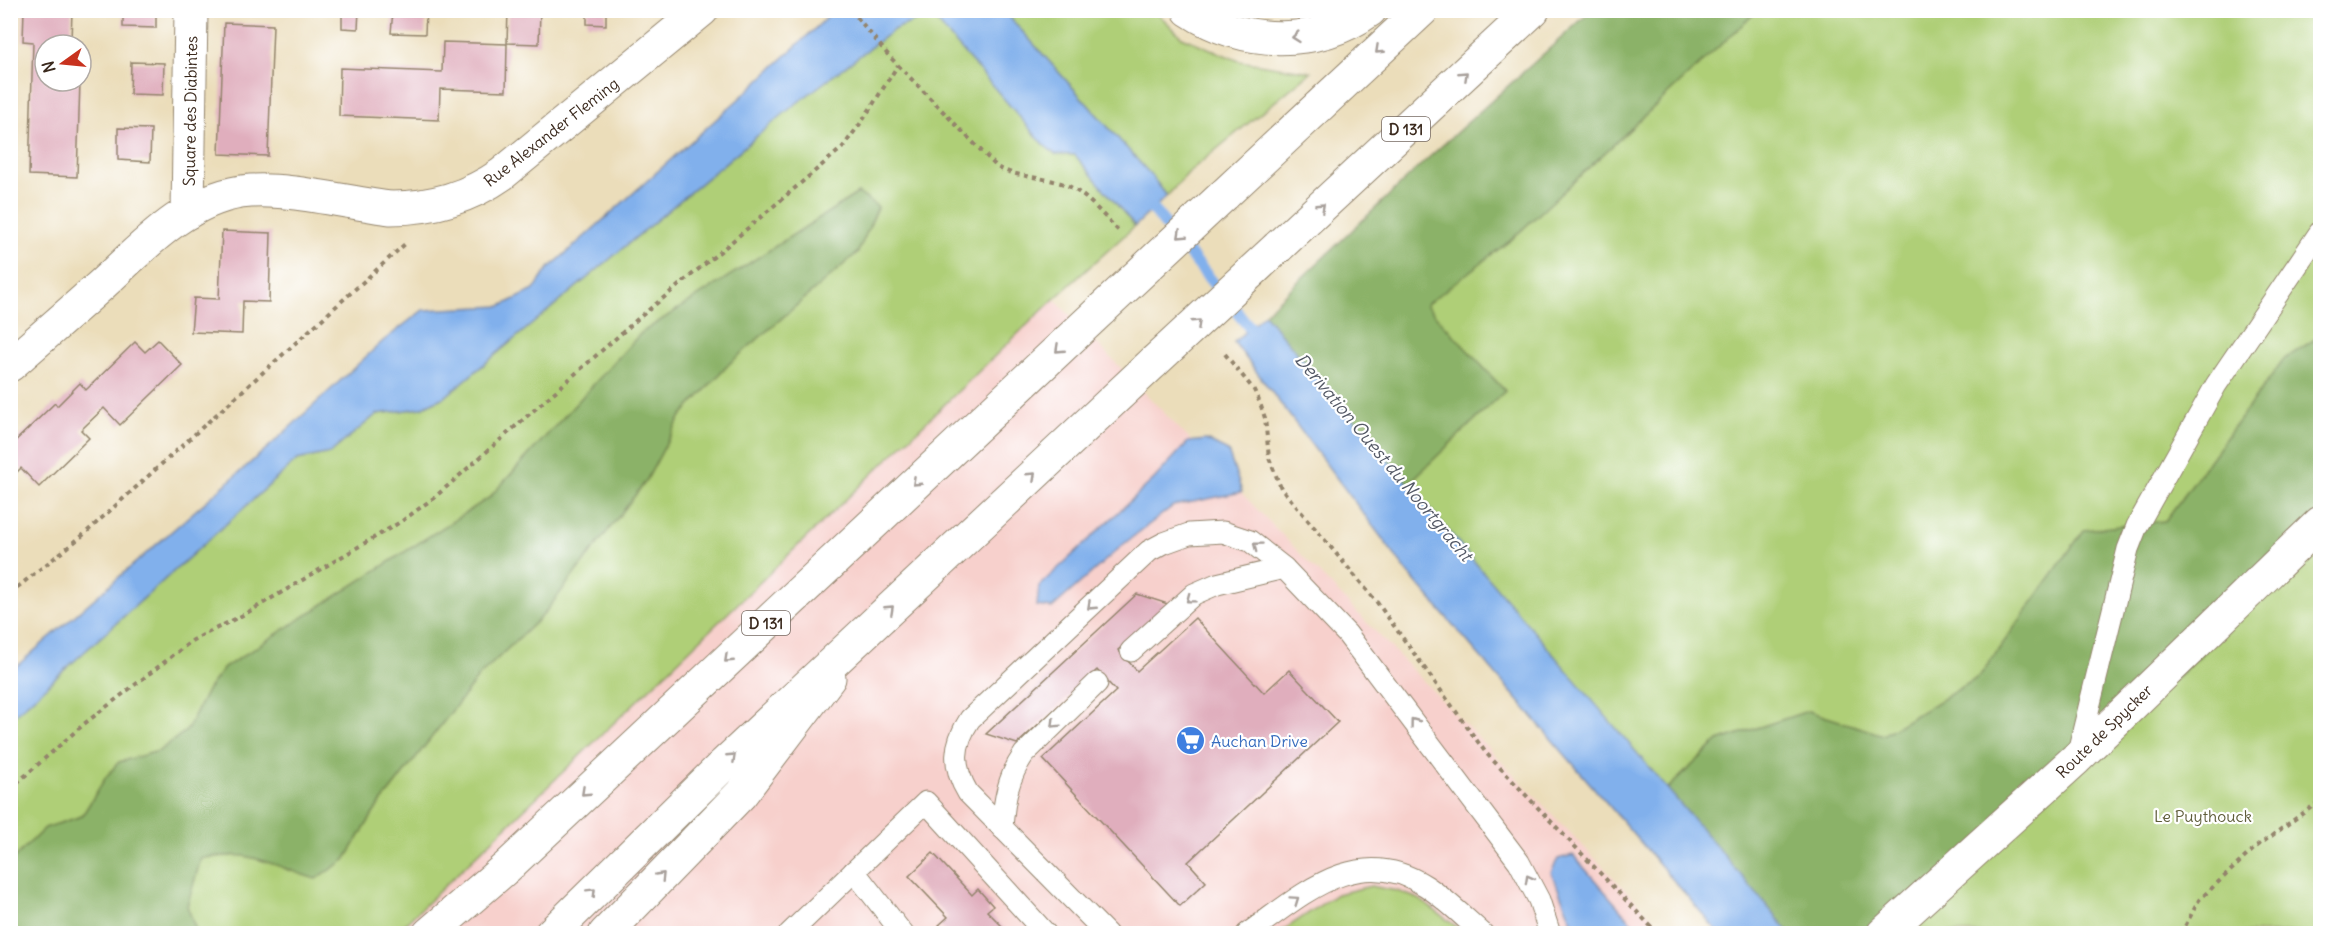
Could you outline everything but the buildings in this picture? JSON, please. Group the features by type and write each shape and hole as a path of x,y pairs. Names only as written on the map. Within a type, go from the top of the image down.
{"main road":[{"name":"Square des Diabintes","path":"188,212 191,10"},
{"name":"Rue Alexander Fleming","path":"10,365 153,239 188,212 224,196 257,191 391,208 423,207 458,198 488,183 502,174 702,10"},
{"path":"1189,10 1210,23 1226,29 1281,38 1328,31 1354,21 1370,10"},
{"name":"D 131","path":"429,933 507,867 1422,10"},
{"name":"D 131","path":"551,933 721,767 1533,10"},
{"name":"Route de Spycker","path":"1882,933 2076,759 2320,523"},
{"path":"605,933 741,794 862,635"}],"lane":[{"path":"2076,759 2128,549 2137,526 2216,386 2320,232"},
{"path":"1107,933 968,793 957,771 956,758 962,732 970,719 1149,551 1189,534 1223,532 1250,541 1284,568 1347,633 1518,862 1539,900 1550,933"},
{"path":"1131,651 1194,594 1217,584 1284,568"},
{"path":"1002,828 1005,796 1016,765 1024,754 1096,682"},
{"path":"789,933 926,802 1046,933"},
{"path":"1247,933 1334,876 1348,872 1381,870 1416,880 1483,933"},
{"path":"854,871 903,933"}],"path":[{"path":"851,10 889,56 997,166 1010,173 1066,185 1080,194 1120,232"},
{"path":"10,789 84,724 193,640 245,614 402,521 435,497 640,317 842,148 898,65"},
{"path":"10,593 82,537 407,242 423,207"},
{"path":"1225,354 1254,390 1260,403 1265,418 1269,458 1281,488 1376,601 1485,753 1658,933"},
{"path":"2181,933 2199,900 2256,847 2320,801"}],"shaded area":[{"path":"1054,299 1667,933 389,934 401,928"}],"green space":[{"path":"1004,11 1155,11 1182,37 1239,61 1311,72 1190,171 1167,196"},
{"path":"1591,11 1757,11 1512,239 1426,305 1505,391 1408,484 1264,314 1425,161"},
{"path":"1757,11 2320,11 2320,336 2283,360 2165,521 2084,531 1979,677 1883,735 1808,711 1718,741 1666,790 1408,484 1505,391 1425,305 1512,239"},
{"path":"931,14 1044,145 1055,154 1075,155 1135,226 1054,299 401,928 389,934 197,933 187,906 201,858 241,855 274,863 290,871 345,860 376,809 479,676 543,615 646,481 681,416 729,364 858,252 878,207 858,193 641,333 489,498 224,668 208,689 187,730 159,751 119,762 106,777 82,816 45,828 11,861 11,718 297,460 330,453 377,414 421,408 446,396 793,106 895,29"},
{"path":"858,193 878,207 858,252 729,364 681,416 646,481 543,615 479,676 376,809 345,860 316,879 244,856 201,858 187,906 197,933 11,933 11,861 45,828 82,816 106,777 119,762 159,751 187,730 208,689 224,668 489,498 641,333"},
{"path":"2320,336 2320,543 1904,933 1790,933 1666,790 1718,741 1808,711 1883,735 1979,677 2084,530 2165,521 2283,360"},
{"name":"Le Puythouck","path":"2320,543 2320,933 1904,933"},
{"path":"1371,886 1397,891 1419,899 1465,933 1279,933 1337,894"}],"water":[{"path":"834,11 1004,11 1167,196 1135,226 1075,155 1055,154 1044,145 931,15 895,29 793,106 446,396 421,408 377,414 330,453 297,460 11,718 11,671 273,443 383,341 423,310 501,306 534,290 547,270"},
{"path":"1264,314 1790,933 1719,933 1409,574 1234,342"},
{"path":"1206,440 1228,451 1242,492 1173,506 1125,543 1052,608 1037,606 1039,586 1154,479 1188,442"},
{"path":"1573,855 1641,933 1577,933 1551,872 1558,859"}],"waterway":[{"name":"Derivation Ouest du Noortgracht","path":"1143,197 1259,339"}],"place":[{"name":"Auchan Drive","path":"1190,741"}]}
